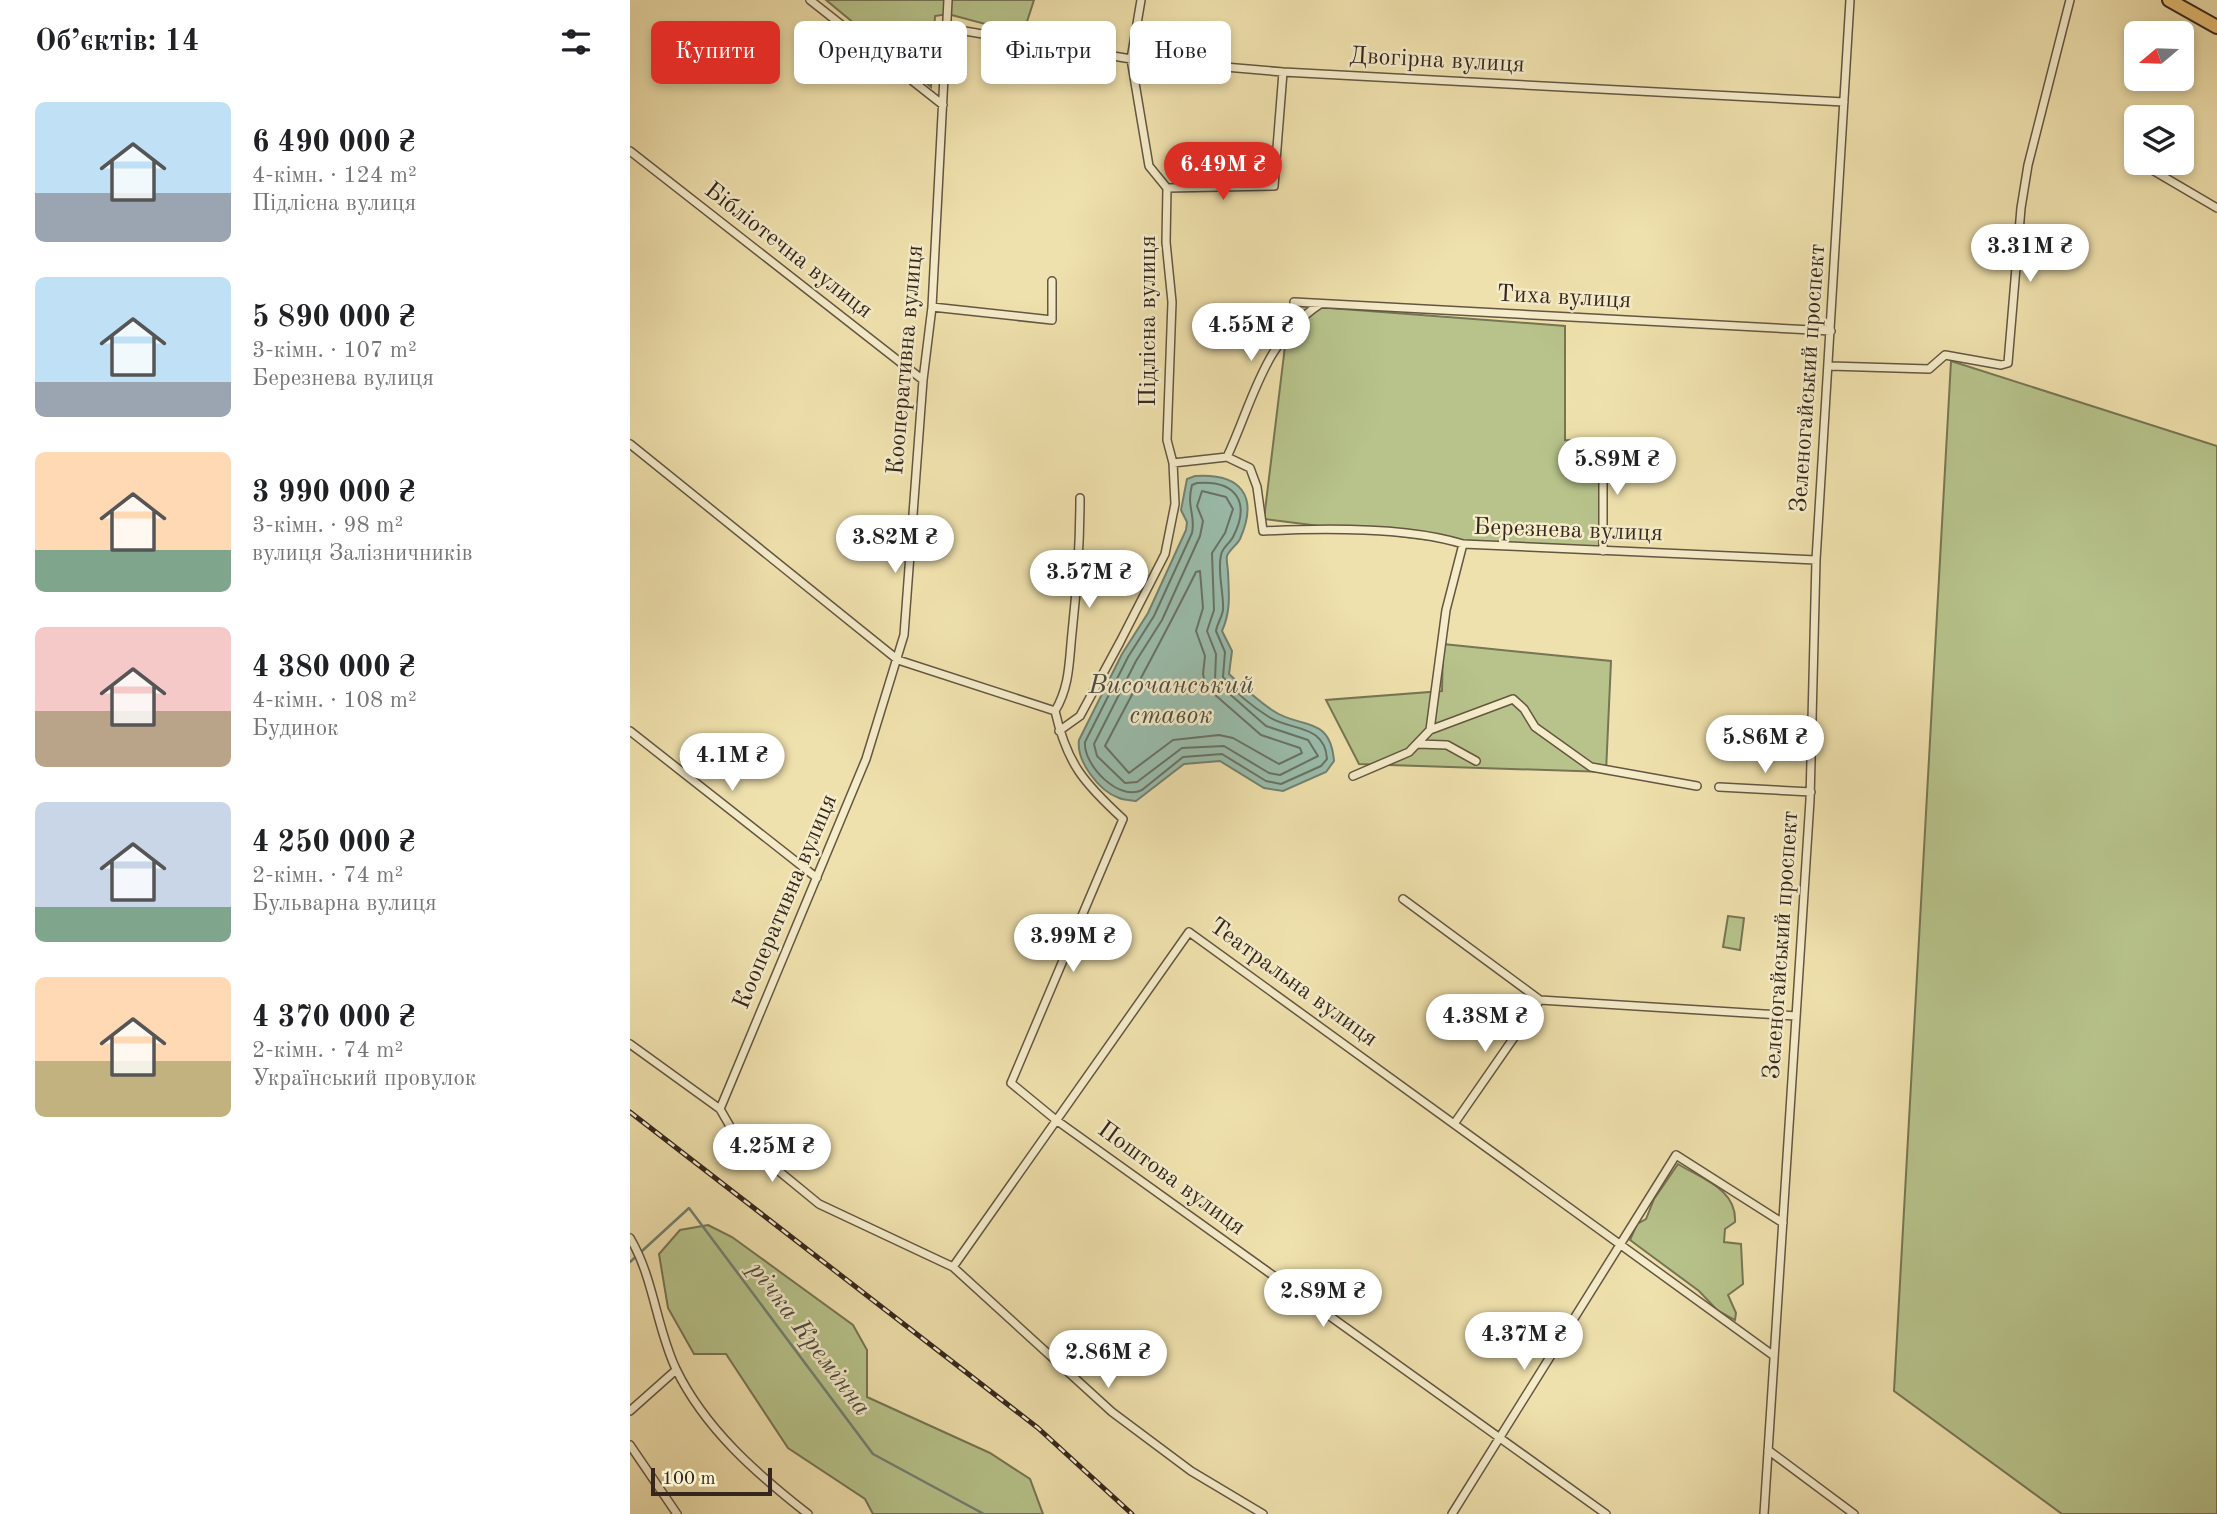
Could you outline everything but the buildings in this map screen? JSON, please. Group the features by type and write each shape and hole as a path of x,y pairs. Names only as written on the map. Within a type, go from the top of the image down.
{"highway":[{"path":"2169,0 2217,27"}],"street":[{"path":"810,0 943,105"},
{"name":"Кооперативна вулиця","path":"947,21 948,0"},
{"path":"1137,21 1141,0"},
{"name":"Зеленогайський проспект","path":"1764,1514 1811,792 1816,560 1830,366 1850,0"},
{"path":"1830,366 1929,369 1945,355 2001,365 2008,363 2026,176 2070,0"},
{"name":"Двогірна вулиця","path":"967,31 1130,59"},
{"name":"Двогірна вулиця","path":"1231,68 1844,102"},
{"path":"1135,84 1149,166 1167,188 1275,186 1283,72"},
{"name":"Кооперативна вулиця","path":"720,1109 866,759 904,635 923,380 932,307 944,84"},
{"name":"Бібліотечна вулиця","path":"630,151 923,380"},
{"path":"2160,175 2217,208"},
{"name":"Підлісна вулиця","path":"1059,731 1080,716 1091,698 1165,554 1175,504 1173,463 1167,440 1172,302 1167,242 1167,188"},
{"path":"932,307 1052,320 1052,281"},
{"name":"Тиха вулиця","path":"1294,302 1831,331"},
{"path":"1227,457 1255,388 1281,338 1297,319 1321,304"},
{"path":"1603,442 1603,551"},
{"path":"630,444 898,660 1055,711"},
{"path":"1173,463 1227,457 1250,468 1257,487 1263,531 1311,529 1428,536 1462,544"},
{"path":"1059,731 1055,711 1064,696 1069,675 1080,559 1080,498"},
{"name":"Березнева вулиця","path":"1430,730 1446,610 1462,544 1816,560"},
{"path":"1353,776 1409,752 1430,730 1513,699 1524,709 1535,727 1591,767 1606,772 1648,776 1697,786"},
{"path":"630,731 817,878"},
{"name":"Поштова вулиця","path":"1059,731 1070,761 1086,785 1123,819 1011,1083 1056,1120 1606,1514"},
{"path":"1418,744 1447,744 1476,761"},
{"path":"1719,787 1811,792"},
{"path":"1403,900 1540,1000 1796,1016"},
{"name":"Театральна вулиця","path":"953,1267 1189,932 1774,1356"},
{"path":"1454,1124 1540,1000"},
{"path":"630,1044 720,1109 735,1135 819,1204 953,1267 1112,1412 1191,1471 1263,1514"},
{"path":"1452,1514 1676,1155 1783,1223"},
{"path":"630,1238 639,1254 658,1322 676,1370 723,1440 768,1482 808,1514"},
{"path":"630,1411 676,1370"},
{"path":"630,1445 677,1514"},
{"path":"1768,1450 1854,1514"}],"green space":[{"path":"826,0 1034,0 1027,21 981,23 948,14 935,16 935,21 851,21"},
{"path":"1290,305 1565,326 1565,440 1603,442 1603,551 1463,544 1264,519"},
{"path":"1951,361 2217,446 2217,1514 2062,1514 1894,1391"},
{"path":"1443,644 1611,661 1606,772 1359,764 1326,700 1442,691"},
{"path":"1728,916 1744,918 1740,950 1723,947"},
{"path":"1678,1164 1716,1186 1730,1201 1734,1211 1735,1222 1725,1229 1724,1242 1741,1244 1743,1284 1728,1295 1736,1313 1735,1320 1717,1310 1699,1291 1630,1240 1637,1224 1646,1219 1654,1199"},
{"path":"708,1225 732,1237 853,1325 867,1350 867,1397 990,1453 1030,1479 1043,1514 873,1514 865,1499 788,1448 726,1354 694,1354 668,1308 659,1254 680,1230"}],"water":[{"name":"Височанський ставок","path":"1211,476 1234,483 1242,490 1246,499 1245,524 1240,539 1227,558 1229,602 1222,631 1232,651 1229,674 1272,710 1320,729 1327,736 1334,761 1326,772 1283,791 1264,788 1220,761 1184,764 1136,801 1123,799 1104,789 1090,774 1081,757 1079,740 1122,654 1148,613 1186,530 1187,522 1181,510 1187,479"}],"waterway":[{"name":"річка Кремінна","path":"630,1262 689,1208 873,1454 984,1514"}],"railway":[{"path":"630,1112 1038,1428 1132,1514"}]}
